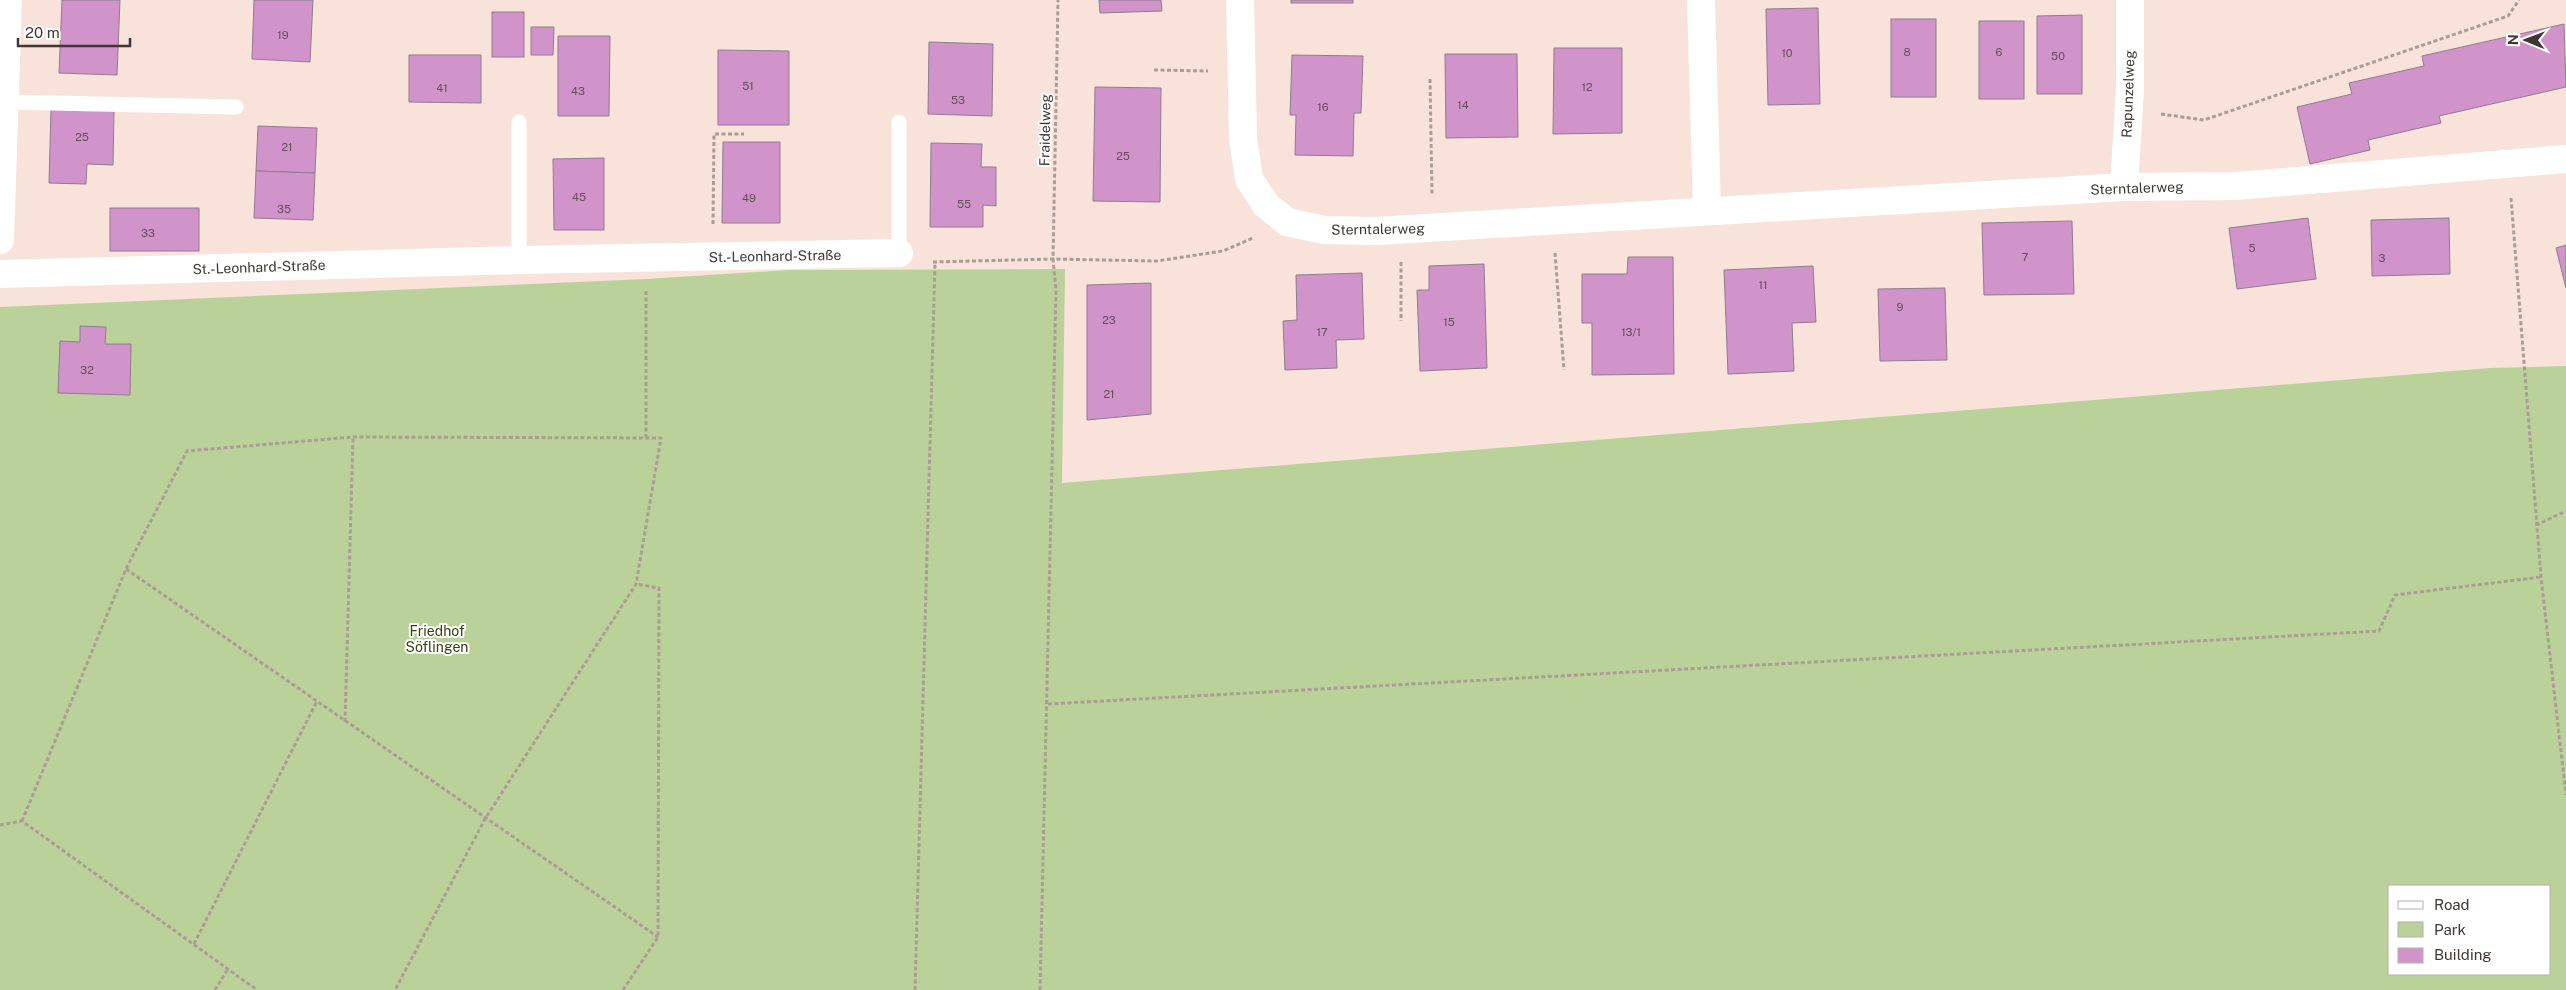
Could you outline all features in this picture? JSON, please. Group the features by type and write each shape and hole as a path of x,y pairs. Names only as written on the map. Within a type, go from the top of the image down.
{"street":[{"path":"0,240 8,0"},
{"name":"Sterntalerweg","path":"1240,0 1243,138 1249,179 1266,205 1287,222 1324,230 1400,229 2124,187 2236,186 2566,159"},
{"path":"1700,0 1707,210"},
{"name":"Rapunzelweg","path":"2124,187 2130,88 2130,0"},
{"name":"St.-Leonhard-Straße","path":"0,274 646,257 899,254"}],"lane":[{"path":"4,102 236,106"},
{"path":"519,122 519,260"},
{"path":"899,122 899,254"}],"path":[{"name":"Fraidelweg","path":"1040,990 1056,301 1054,260 1058,0"},
{"path":"2158,113 2204,120 2508,16 2519,0"},
{"path":"1154,70 1241,71"},
{"path":"1430,79 1433,227"},
{"path":"713,257 714,134 744,134"},
{"path":"2508,164 2536,525 2566,795"},
{"path":"1553,220 1564,370"},
{"path":"899,254 919,261 935,262 1157,261 1223,251 1287,222"},
{"path":"1400,229 1401,321"},
{"path":"646,257 646,438"},
{"path":"915,990 935,262"},
{"path":"345,722 352,437"},
{"path":"22,821 126,569 187,451 352,437 661,438 636,584 485,819 395,990"},
{"path":"2536,525 2566,511"},
{"path":"126,569 658,937"},
{"path":"1048,704 2379,631 2395,595 2541,577"},
{"path":"623,990 658,937 659,588 636,584"},
{"path":"194,944 317,701"},
{"path":"0,825 22,821 257,990"},
{"path":"215,990 228,969"}],"green space":[{"name":"Friedhof Söflingen","path":"1065,269 1062,483 2490,368 2566,366 2566,990 0,990 0,307 646,279 789,270"}],"building":[{"path":"62,0 120,0 117,75 59,73"},
{"path":"254,0 313,0 310,62 252,59"},
{"path":"1099,0 1161,0 1162,11 1100,13"},
{"path":"1291,0 1353,0 1353,3 1291,3"},
{"path":"1818,8 1820,104 1768,105 1766,9"},
{"path":"492,12 524,12 524,57 492,57"},
{"path":"2082,15 2082,94 2037,94 2037,16"},
{"path":"1891,19 1936,19 1936,97 1891,97"},
{"path":"1979,21 2024,21 2024,99 1979,99"},
{"path":"2564,24 2566,87 2439,116 2441,123 2368,140 2370,150 2310,164 2297,107 2352,94 2349,83 2424,66 2422,56"},
{"path":"531,27 554,27 553,55 531,55"},
{"path":"558,36 610,36 609,116 558,116"},
{"path":"929,42 993,44 992,116 928,114"},
{"path":"1554,48 1622,48 1622,133 1553,134"},
{"path":"718,50 789,51 789,125 718,125"},
{"path":"1445,54 1517,54 1518,137 1446,138"},
{"path":"409,55 481,55 481,103 409,102"},
{"path":"1292,55 1363,56 1361,113 1354,113 1353,156 1295,155 1296,115 1290,115"},
{"path":"1095,87 1161,88 1160,202 1093,201"},
{"path":"51,109 114,111 113,165 87,164 86,184 49,183"},
{"path":"258,126 317,128 315,173 256,171"},
{"path":"723,142 780,142 780,223 722,223"},
{"path":"931,143 982,144 981,167 996,167 996,206 983,205 983,227 930,227"},
{"path":"604,158 604,230 554,230 553,159"},
{"path":"256,171 315,173 313,220 254,218"},
{"path":"110,208 199,208 199,251 110,251"},
{"path":"2308,218 2316,279 2237,289 2229,228"},
{"path":"2449,218 2450,274 2372,276 2371,220"},
{"path":"2072,221 2074,294 1984,295 1982,223"},
{"path":"2566,245 2566,288 2556,248"},
{"path":"1628,257 1673,257 1674,374 1592,375 1592,323 1582,323 1582,274 1627,274"},
{"path":"1484,264 1487,368 1420,371 1417,290 1429,290 1429,266"},
{"path":"1813,266 1816,322 1792,323 1794,371 1728,374 1724,270"},
{"path":"1362,273 1364,339 1336,340 1337,368 1285,370 1283,321 1297,320 1296,275"},
{"path":"1151,283 1151,414 1087,420 1087,285"},
{"path":"1945,288 1947,360 1880,361 1878,289"},
{"path":"80,326 106,327 105,344 131,344 130,395 58,393 60,341 80,342"}]}
